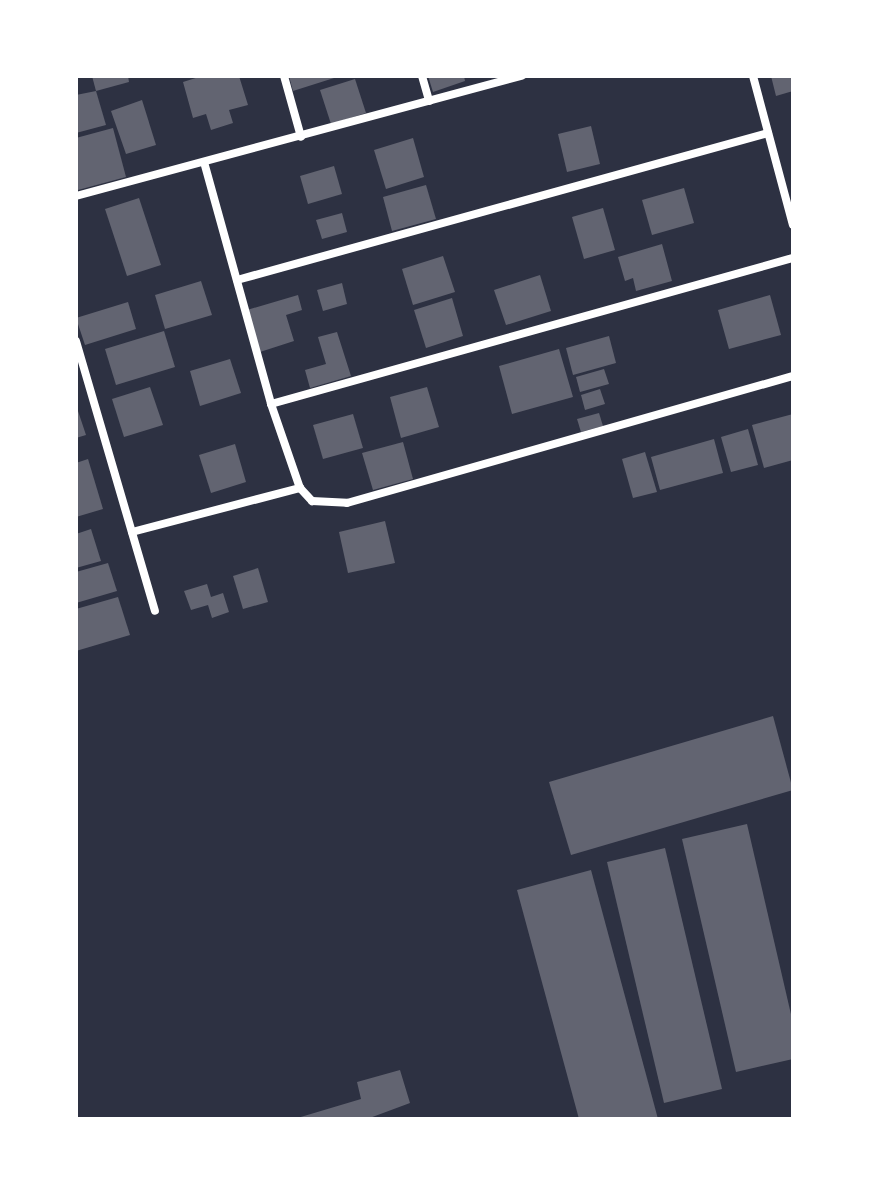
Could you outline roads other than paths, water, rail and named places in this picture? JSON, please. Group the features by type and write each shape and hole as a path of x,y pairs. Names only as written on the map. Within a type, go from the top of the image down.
{"street":[{"path":"284,76 301,137"},
{"path":"422,76 429,101"},
{"path":"76,196 522,76"},
{"path":"753,76 793,225"},
{"path":"237,280 768,133"},
{"path":"204,162 271,404 300,488 312,501 347,503 793,376"},
{"path":"271,404 793,258"},
{"path":"76,341 155,611"},
{"path":"132,532 300,488"}]}
